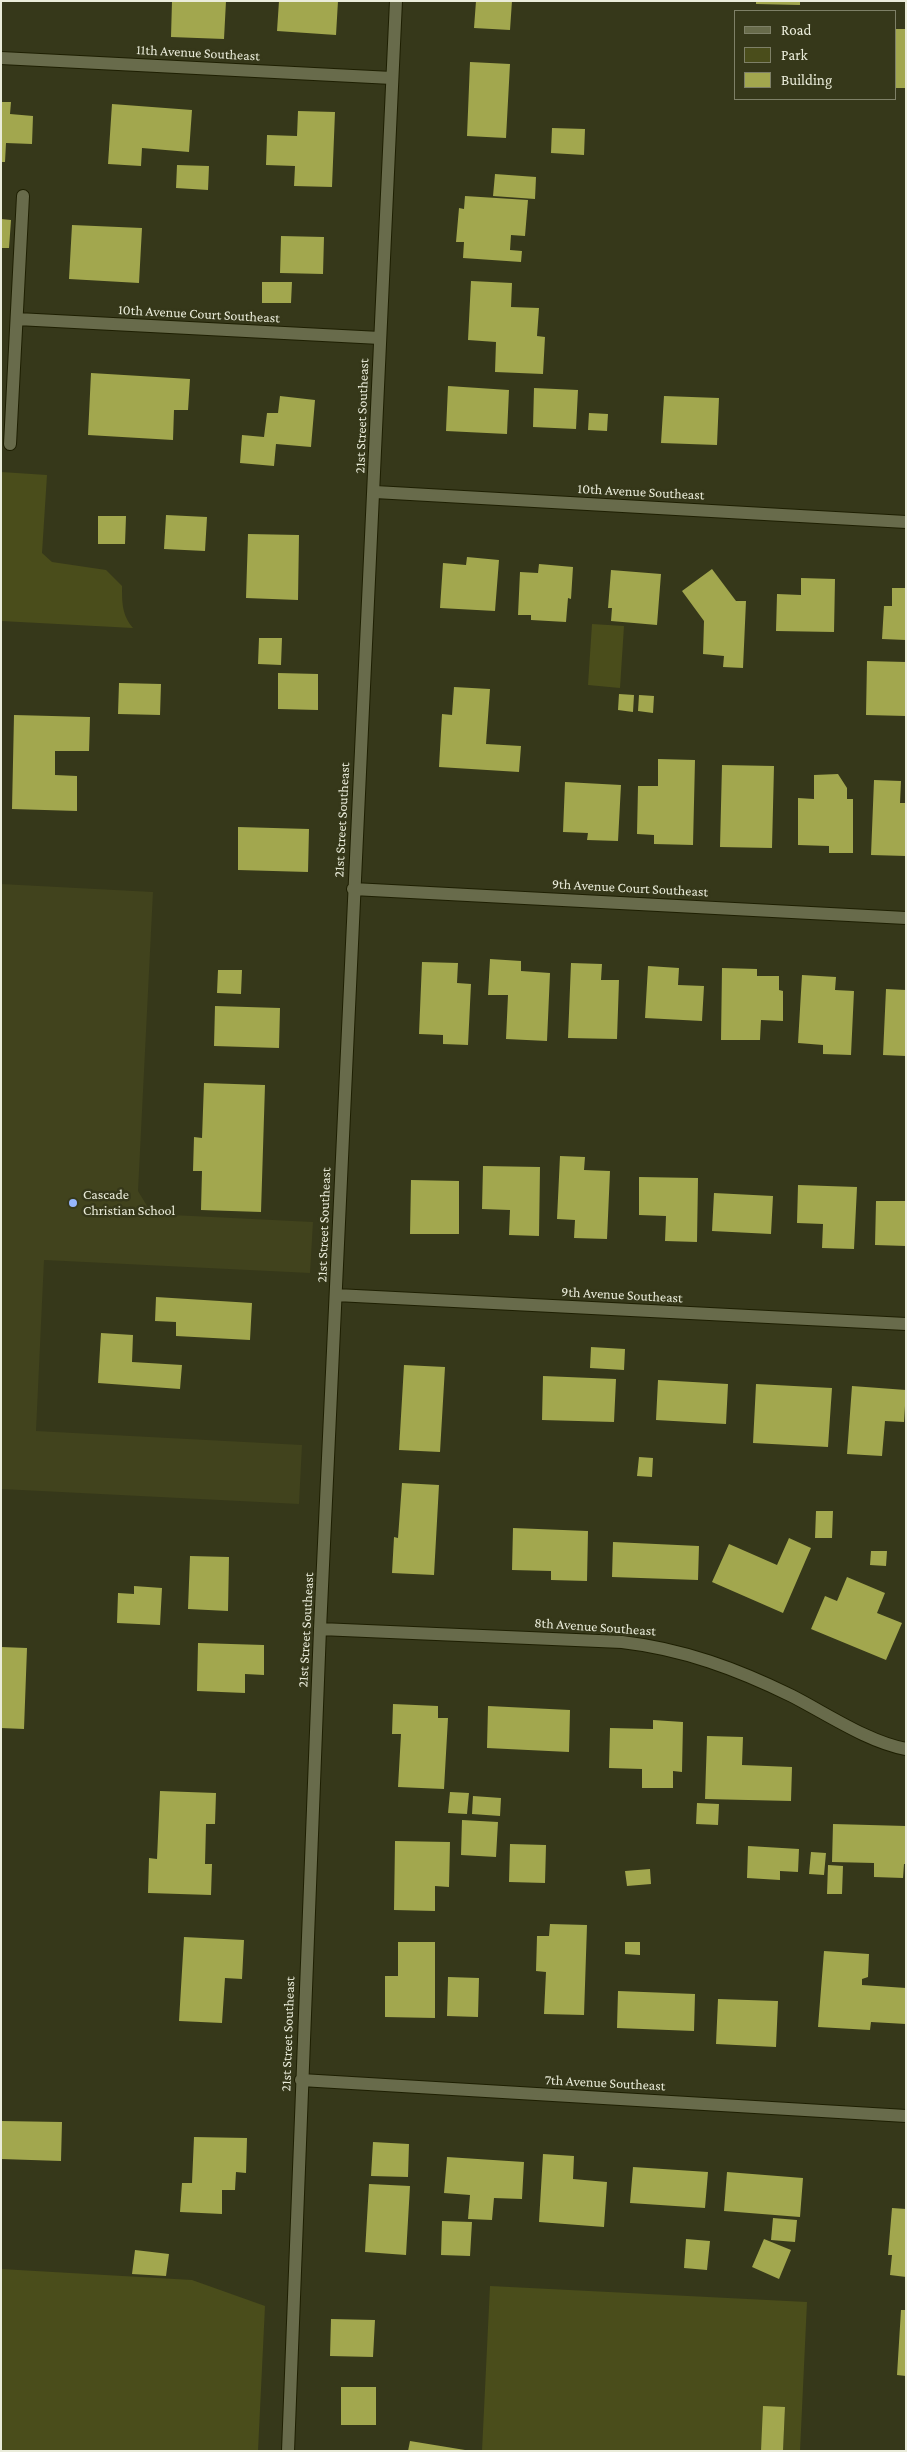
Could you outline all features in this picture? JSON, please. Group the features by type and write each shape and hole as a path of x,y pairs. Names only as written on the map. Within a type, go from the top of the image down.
{"street":[{"name":"21st Street Southeast","path":"288,2451 320,1630 353,889 375,492 380,338 396,1"},
{"name":"11th Avenue Southeast","path":"1,58 392,78"},
{"path":"10,444 23,196"},
{"name":"10th Avenue Court Southeast","path":"17,319 380,338"},
{"name":"10th Avenue Southeast","path":"375,492 906,522"},
{"name":"9th Avenue Court Southeast","path":"353,889 906,918"},
{"name":"9th Avenue Southeast","path":"336,1295 906,1324"},
{"name":"8th Avenue Southeast","path":"320,1630 622,1642 658,1646 724,1665 790,1695 878,1740 906,1749"},
{"name":"7th Avenue Southeast","path":"302,2080 906,2116"}],"shaded area":[{"name":"Cascade Christian School","path":"1,884 153,892 138,1191 152,1214 313,1222 310,1273 44,1260 36,1431 302,1445 299,1504 1,1489"}],"green space":[{"path":"1,472 47,475 42,553 52,562 106,570 122,586 123,608 133,628 1,621"},
{"path":"592,624 624,626 620,688 588,685"},
{"path":"1,2269 192,2280 265,2306 258,2451 1,2451"},
{"path":"490,2286 807,2302 800,2451 783,2451 785,2407 761,2451 482,2451"}],"building":[{"path":"172,1 226,1 224,39 171,37"},
{"path":"279,1 338,1 336,35 277,31"},
{"path":"476,1 512,1 510,30 474,28"},
{"path":"756,1 800,1 800,5 756,4"},
{"path":"897,29 906,29 906,88 897,88"},
{"path":"470,62 510,64 506,138 467,136"},
{"path":"1,102 11,102 10,114 33,116 32,144 6,143 5,162 1,162"},
{"path":"112,104 192,110 189,152 142,148 141,166 108,164"},
{"path":"298,111 335,112 332,187 294,186 295,166 266,165 267,135 297,136"},
{"path":"552,128 585,129 584,155 551,153"},
{"path":"177,165 209,166 208,190 176,188"},
{"path":"495,174 536,177 535,199 493,196"},
{"path":"465,196 528,200 525,236 511,235 510,250 522,251 521,262 463,258 464,242 456,242 459,208 464,209"},
{"path":"1,219 11,220 9,248 1,248"},
{"path":"72,225 142,228 139,283 69,279"},
{"path":"281,236 324,237 323,274 280,273"},
{"path":"471,281 512,283 511,307 539,308 537,336 545,337 543,374 495,372 496,342 468,340"},
{"path":"262,282 292,282 291,303 262,303"},
{"path":"91,373 190,379 188,410 174,410 173,440 88,435"},
{"path":"448,386 509,390 507,434 446,431"},
{"path":"534,388 578,390 576,429 533,427"},
{"path":"280,396 315,400 311,447 276,444 274,466 240,463 242,435 264,437 267,413 278,413"},
{"path":"664,396 719,398 717,445 661,443"},
{"path":"589,413 608,414 607,431 588,430"},
{"path":"166,515 207,517 205,551 164,549"},
{"path":"98,516 126,516 125,544 98,544"},
{"path":"248,534 299,535 298,600 246,598"},
{"path":"467,557 499,560 495,611 440,608 443,563 466,565"},
{"path":"539,564 573,567 571,599 568,598 566,622 531,620 531,615 518,615 520,572 538,573"},
{"path":"712,569 736,601 746,601 743,668 723,667 724,656 703,654 704,621 682,591"},
{"path":"611,570 661,574 657,625 611,621 612,608 608,608"},
{"path":"801,578 835,579 834,632 776,631 777,594 801,595"},
{"path":"892,588 906,588 906,640 882,639 884,606 892,606"},
{"path":"259,638 282,638 281,665 258,664"},
{"path":"867,661 906,662 906,716 866,715"},
{"path":"278,673 318,674 318,710 278,709"},
{"path":"119,683 161,684 160,715 118,714"},
{"path":"454,687 490,689 486,744 521,746 519,772 439,767 442,714 452,715"},
{"path":"619,694 634,695 633,712 618,710"},
{"path":"639,695 654,696 653,713 638,711"},
{"path":"14,715 90,717 89,751 55,751 55,775 77,776 77,811 12,809"},
{"path":"658,759 695,760 693,845 654,844 654,835 637,834 638,786 658,786"},
{"path":"722,765 774,766 772,848 720,847"},
{"path":"838,774 847,788 847,799 853,799 853,853 829,853 829,846 798,845 798,798 814,799 814,775"},
{"path":"874,780 901,781 900,803 906,803 906,856 871,855"},
{"path":"565,782 621,785 618,841 587,840 588,833 563,832"},
{"path":"238,827 309,829 308,872 238,870"},
{"path":"490,959 521,961 521,971 550,973 547,1041 506,1039 508,995 488,995"},
{"path":"422,962 458,963 457,983 471,984 468,1045 443,1044 443,1035 419,1034"},
{"path":"571,963 602,964 601,980 619,980 617,1039 568,1038"},
{"path":"648,966 679,968 678,985 704,986 702,1021 645,1018"},
{"path":"722,968 757,969 757,976 779,976 779,990 783,991 783,1021 761,1020 760,1040 721,1040"},
{"path":"218,970 242,970 241,994 217,993"},
{"path":"802,975 836,977 835,990 854,991 851,1055 823,1054 823,1045 798,1043"},
{"path":"886,989 906,990 906,1056 883,1055"},
{"path":"215,1006 280,1008 279,1048 214,1046"},
{"path":"204,1083 265,1085 261,1212 201,1210 202,1171 193,1171 194,1137 202,1138"},
{"path":"560,1156 585,1157 584,1170 610,1171 607,1239 574,1238 575,1220 557,1219"},
{"path":"483,1166 540,1167 539,1236 509,1235 510,1210 482,1209"},
{"path":"639,1177 698,1178 697,1242 665,1241 666,1216 639,1215"},
{"path":"411,1180 459,1181 459,1234 410,1234"},
{"path":"798,1185 857,1187 854,1249 822,1248 823,1224 797,1223"},
{"path":"714,1193 773,1196 771,1234 712,1231"},
{"path":"876,1201 906,1201 906,1246 875,1245"},
{"path":"156,1297 252,1303 250,1340 176,1336 176,1322 155,1321"},
{"path":"101,1333 133,1335 132,1362 182,1365 180,1389 98,1383"},
{"path":"591,1347 625,1349 624,1370 590,1368"},
{"path":"404,1365 445,1367 440,1452 399,1450"},
{"path":"543,1376 616,1379 614,1422 542,1420"},
{"path":"658,1380 728,1384 726,1424 656,1420"},
{"path":"756,1384 832,1388 828,1447 753,1443"},
{"path":"852,1386 906,1390 904,1422 885,1421 882,1456 847,1454"},
{"path":"639,1457 653,1458 652,1477 637,1476"},
{"path":"402,1483 439,1485 434,1575 392,1573 394,1537 398,1538"},
{"path":"816,1511 833,1511 832,1538 815,1538"},
{"path":"513,1528 588,1531 587,1581 551,1580 551,1571 512,1570"},
{"path":"789,1538 811,1548 783,1613 712,1582 729,1544 777,1565"},
{"path":"613,1542 699,1546 698,1580 612,1577"},
{"path":"871,1551 887,1551 886,1566 870,1565"},
{"path":"190,1556 229,1557 228,1611 188,1609"},
{"path":"847,1577 885,1593 877,1613 902,1623 886,1660 811,1629 825,1596 837,1601"},
{"path":"134,1586 162,1588 160,1625 117,1623 118,1593 134,1594"},
{"path":"198,1643 264,1645 264,1675 245,1674 245,1693 197,1691"},
{"path":"1,1647 27,1648 24,1729 1,1728"},
{"path":"393,1704 438,1706 438,1718 448,1718 444,1789 398,1787 401,1734 392,1734"},
{"path":"488,1706 570,1710 569,1752 487,1748"},
{"path":"653,1720 683,1722 682,1772 673,1771 673,1788 642,1788 642,1769 609,1768 610,1728 653,1729"},
{"path":"707,1736 743,1737 742,1765 792,1767 791,1801 705,1799"},
{"path":"160,1791 216,1793 215,1824 206,1824 205,1864 212,1864 211,1895 148,1893 149,1858 157,1859"},
{"path":"450,1792 469,1793 467,1814 448,1813"},
{"path":"473,1796 501,1798 500,1816 472,1814"},
{"path":"697,1803 719,1804 718,1825 696,1824"},
{"path":"462,1820 498,1822 496,1857 461,1855"},
{"path":"833,1824 906,1826 906,1864 904,1864 903,1878 874,1877 874,1863 832,1862"},
{"path":"395,1841 450,1842 449,1887 435,1886 435,1911 394,1910"},
{"path":"510,1844 546,1845 545,1883 509,1882"},
{"path":"748,1846 799,1849 798,1872 780,1871 780,1880 747,1878"},
{"path":"811,1852 826,1853 824,1875 809,1874"},
{"path":"828,1865 843,1866 842,1894 827,1894"},
{"path":"650,1869 651,1884 627,1886 625,1871"},
{"path":"550,1924 587,1925 584,2015 544,2014 546,1972 536,1971 537,1936 549,1936"},
{"path":"184,1937 244,1940 242,1979 225,1978 222,2023 179,2021"},
{"path":"398,1942 435,1942 435,2018 385,2017 385,1976 398,1976"},
{"path":"625,1942 640,1942 640,1955 625,1954"},
{"path":"824,1951 869,1954 868,1977 862,1979 862,1985 906,1988 906,2024 871,2022 870,2030 818,2027"},
{"path":"448,1977 479,1978 478,2017 447,2016"},
{"path":"618,1991 695,1994 694,2031 617,2028"},
{"path":"718,1999 778,2001 776,2047 716,2044"},
{"path":"1,2121 62,2122 61,2161 1,2159"},
{"path":"194,2137 247,2138 246,2173 236,2172 235,2190 222,2190 222,2214 180,2212 182,2183 192,2183"},
{"path":"373,2142 409,2144 408,2177 371,2176"},
{"path":"543,2154 574,2156 573,2179 607,2182 604,2227 539,2222"},
{"path":"447,2157 524,2162 522,2199 494,2198 492,2220 468,2219 470,2195 444,2193"},
{"path":"633,2167 708,2172 705,2208 630,2203"},
{"path":"727,2172 803,2178 800,2217 724,2211"},
{"path":"369,2184 410,2186 406,2255 365,2252"},
{"path":"892,2208 906,2209 906,2277 890,2275 892,2255 888,2255"},
{"path":"773,2218 797,2220 795,2242 771,2240"},
{"path":"442,2221 472,2222 470,2256 441,2255"},
{"path":"686,2239 710,2241 707,2270 684,2268"},
{"path":"764,2239 791,2250 779,2279 752,2267"},
{"path":"135,2250 169,2254 166,2276 132,2274"},
{"path":"901,2310 906,2310 906,2376 897,2375"},
{"path":"331,2319 375,2320 373,2357 330,2356"},
{"path":"341,2387 376,2387 376,2425 341,2425"},
{"path":"763,2406 785,2407 783,2451 761,2451"},
{"path":"410,2441 465,2450 465,2451 408,2451"}],"place":[{"name":"Cascade Christian School","path":"73,1203"}]}
